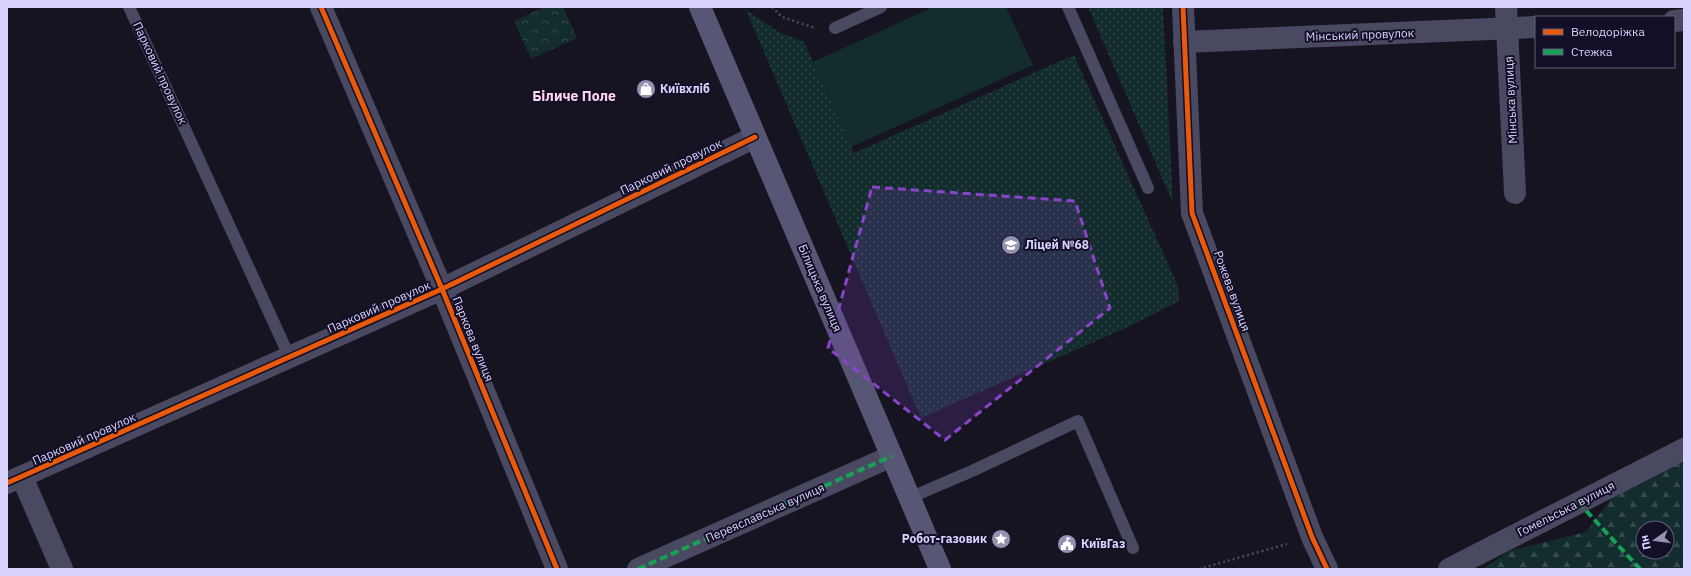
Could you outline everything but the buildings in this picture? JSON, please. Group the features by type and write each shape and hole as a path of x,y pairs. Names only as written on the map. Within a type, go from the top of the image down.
{"main road":[{"name":"Білицька вулиця","path":"700,7 940,569"}],"street":[{"name":"Паркова вулиця","path":"321,7 442,289 557,569"},
{"name":"Рожева вулиця","path":"1183,7 1192,213 1312,536 1327,569"},
{"name":"Мінська вулиця","path":"1506,7 1515,193"},
{"name":"Мінський провулок","path":"1184,42 1535,27"},
{"name":"Парковий провулок","path":"14,480 442,289 755,137"},
{"name":"Гомельська вулиця","path":"1448,569 1684,448"},
{"name":"Переяславська вулиця","path":"638,569 892,456"},
{"path":"14,480 62,569"}],"lane":[{"name":"Парковий провулок","path":"129,7 290,358"},
{"path":"835,28 881,7"},
{"path":"1068,7 1148,188"},
{"path":"909,498 972,471 1078,421 1133,548"}],"path":[{"path":"772,7 782,17 811,28 835,28"},
{"path":"1199,569 1312,536"}],"highlighted area":[{"path":"872,187 1075,201 1110,308 945,440 828,348"}],"green space":[{"path":"544,7 563,7 577,38 531,59 514,21"},
{"path":"933,7 1006,7 1033,65 851,147 813,62"},
{"path":"1088,7 1163,7 1173,203"},
{"name":"Ліцей №68","path":"746,10 777,31 804,42 854,153 1074,55 1178,286 1179,301 1130,326 921,418"},
{"path":"1684,457 1684,569 1483,569 1509,551 1586,532 1621,486"}],"marked path":[{"path":"638,569 892,456"},
{"path":"1578,502 1640,569"}],"cycle path":[{"path":"321,7 442,289 557,569"},
{"path":"1183,7 1192,213 1312,537 1327,569"},
{"path":"7,483 442,289 755,137"}],"place":[{"name":"Київхліб","path":"646,89"},
{"name":"Ліцей №68","path":"1011,245"},
{"name":"Робот-газовик","path":"1001,539"},
{"name":"КиївГаз","path":"1067,544"}],"district":[{"name":"Біличе Поле","path":"574,96"}]}
